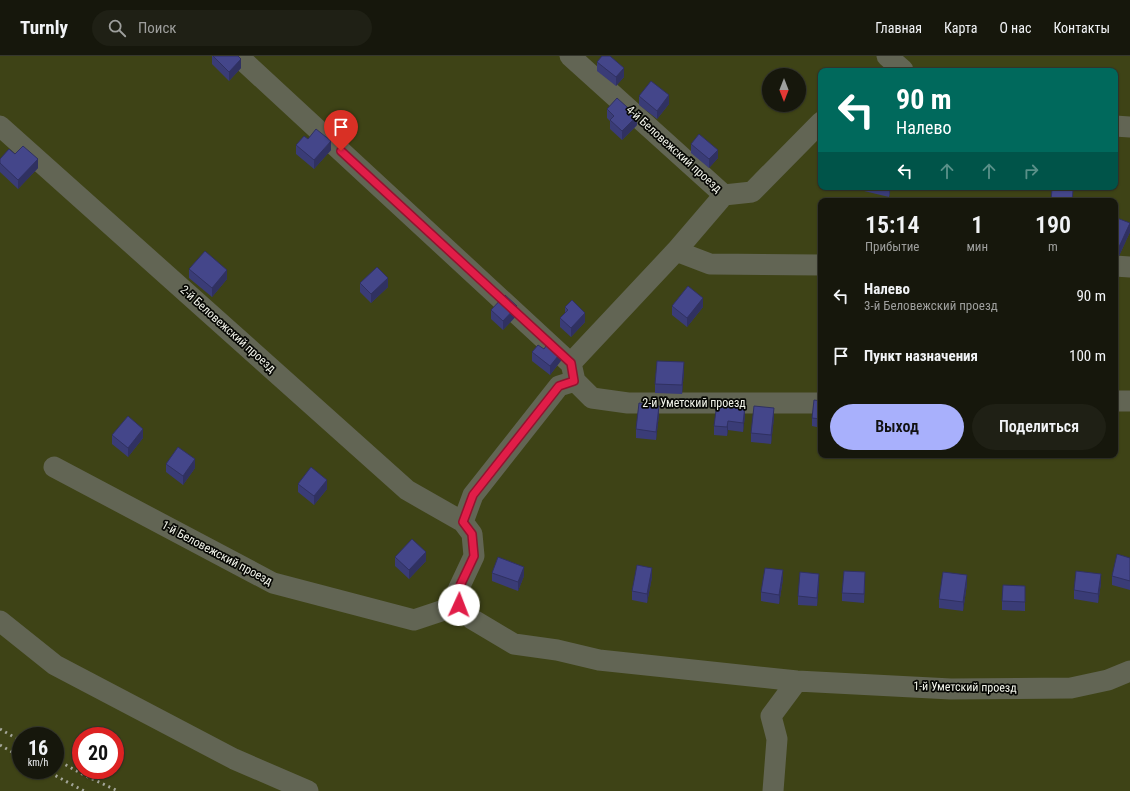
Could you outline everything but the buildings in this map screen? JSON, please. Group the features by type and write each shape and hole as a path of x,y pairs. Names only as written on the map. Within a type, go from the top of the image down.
{"lane":[{"name":"2-й Уметский проезд","path":"238,56 573,372 592,398 628,403 818,403"},
{"name":"4-й Беловежский проезд","path":"570,56 724,195"},
{"path":"887,56 906,66"},
{"path":"459,605 458,590 474,556 472,534 463,522 473,495 559,386 573,372 724,195 752,192 818,125"},
{"name":"2-й Беловежский проезд","path":"0,126 407,490 463,522"},
{"path":"1118,126 1130,127"},
{"path":"676,251 710,264 818,265"},
{"path":"1118,266 1130,267"},
{"path":"1118,401 1130,401"},
{"name":"1-й Беловежский проезд","path":"54,467 273,583 414,620 459,605"},
{"name":"1-й Уметский проезд","path":"459,605 472,619 514,644 557,650 599,660 797,681 951,689 1071,688 1108,680 1130,671"},
{"path":"0,621 54,665 234,759 308,791"},
{"path":"773,791 778,739 771,716 797,681"}],"green space":[{"path":"0,56 1130,56 1130,791 0,791"}],"railway":[{"path":"0,729 12,736"},
{"path":"0,745 12,752"},
{"path":"64,764 118,791"},
{"path":"62,779 84,791"}],"route":[{"path":"341,151 571,363 574,381 559,386 473,495 463,522 472,534 474,556 458,590 459,605"}]}
